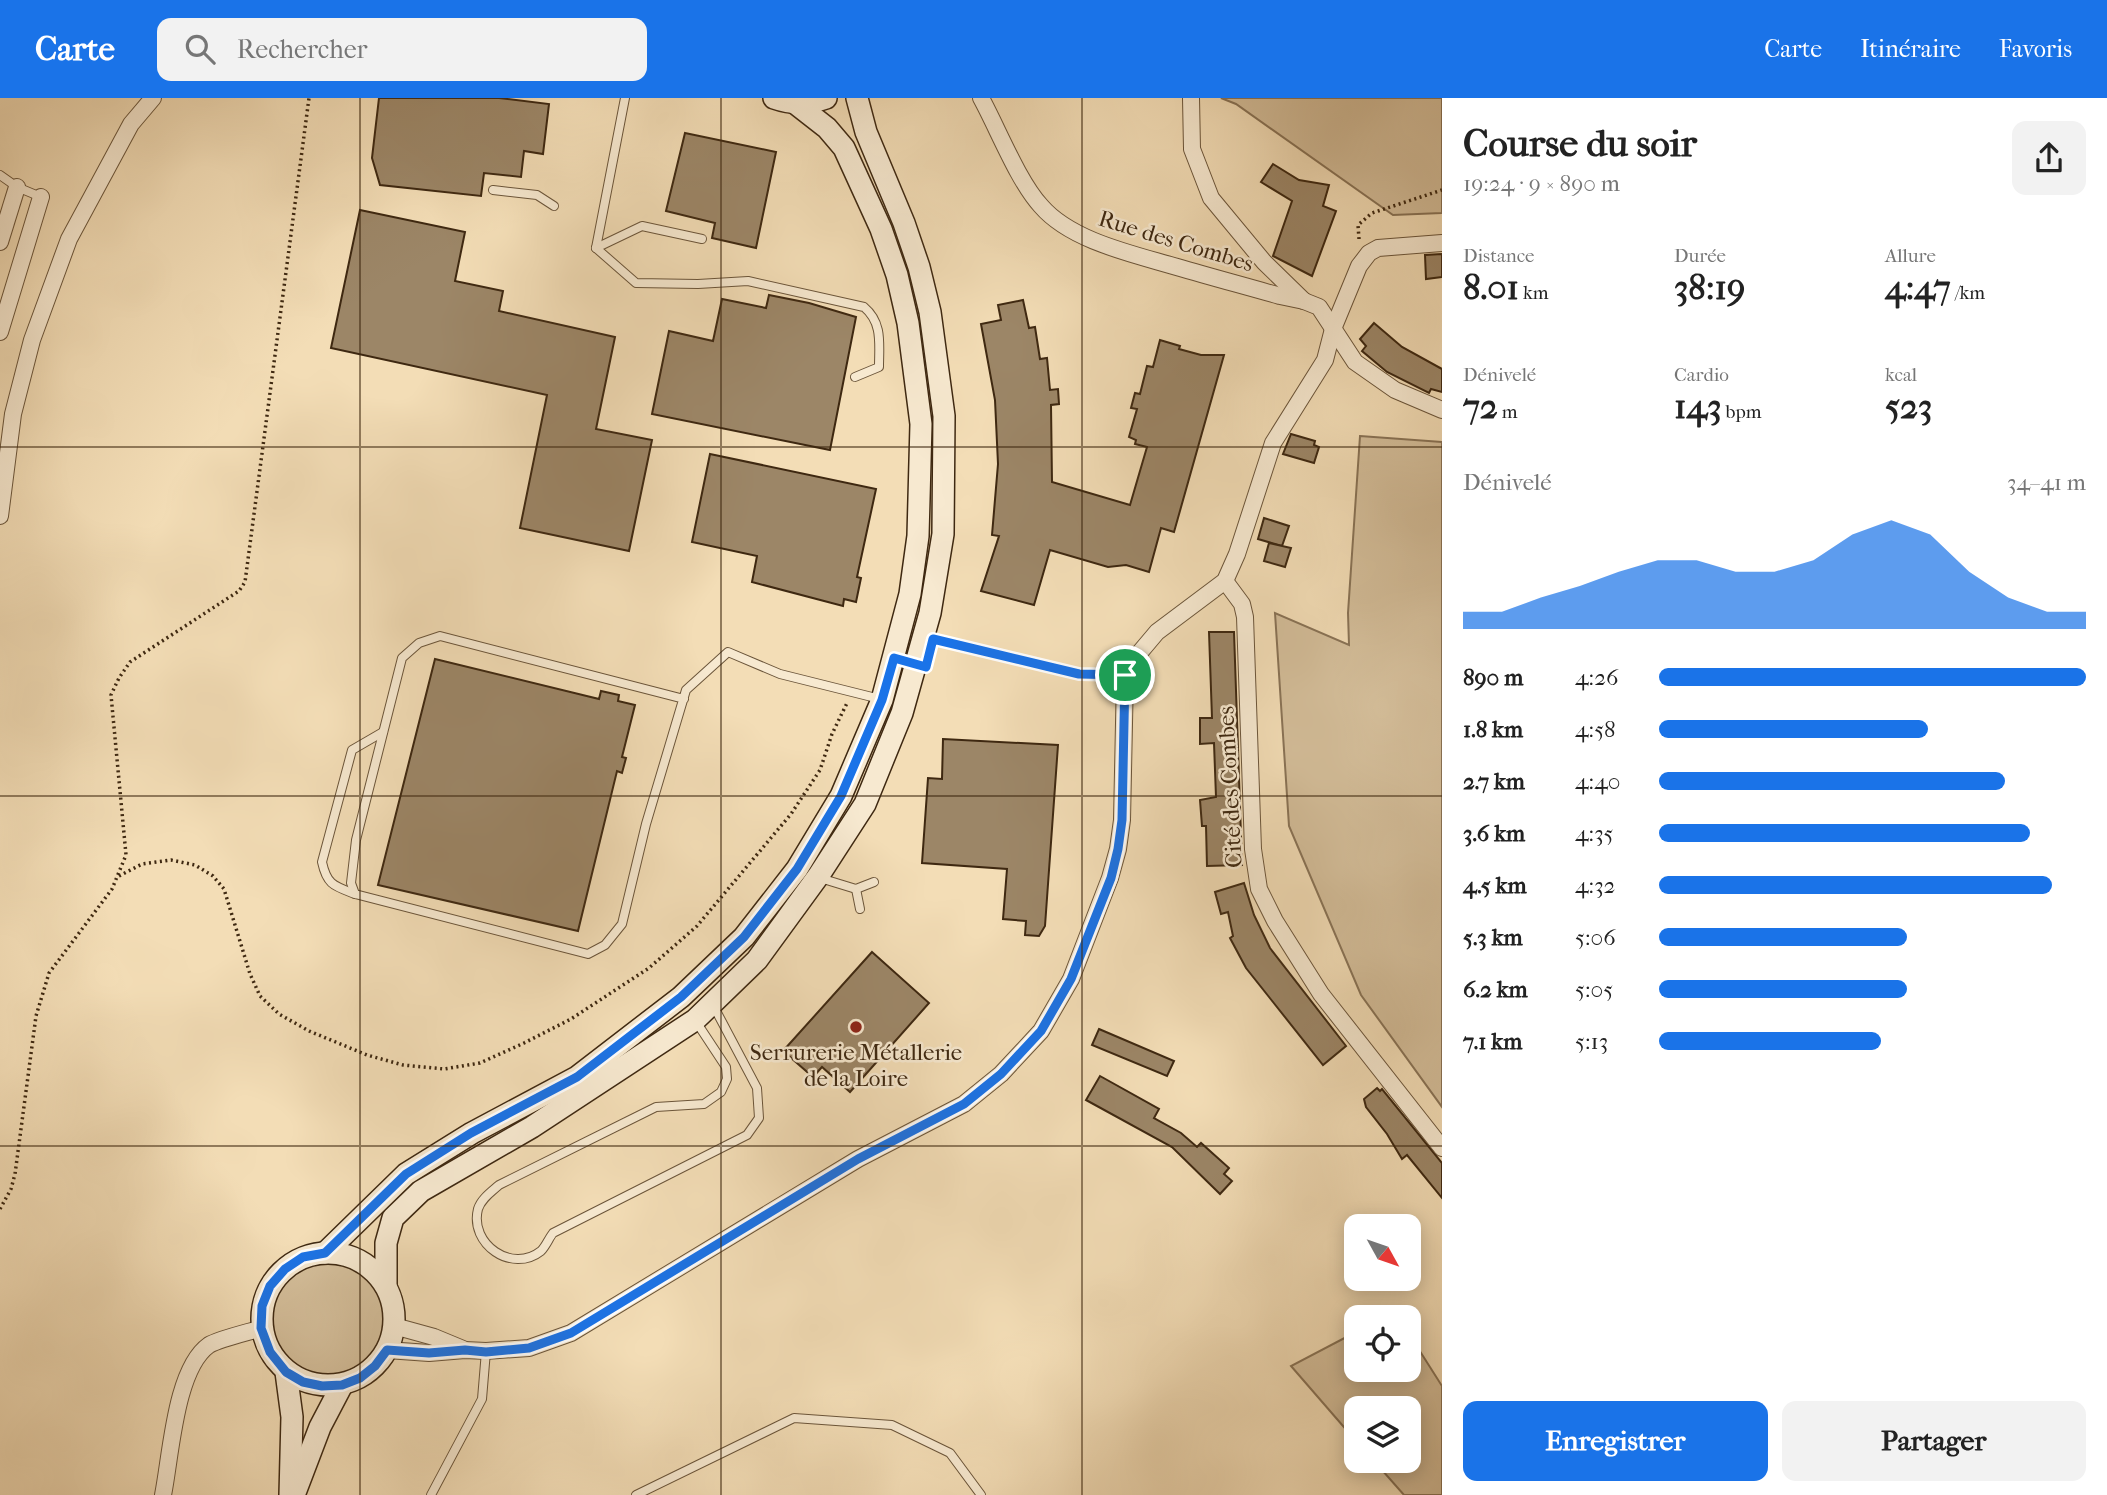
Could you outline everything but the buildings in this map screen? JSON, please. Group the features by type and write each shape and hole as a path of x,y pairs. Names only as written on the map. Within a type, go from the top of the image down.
{"main road":[{"path":"774,98 795,103 816,102 826,98"},
{"path":"386,1286 386,1243 393,1218 421,1191 532,1128 695,1020 757,960 817,878 865,804 902,713 930,613 943,534 944,416 930,312 919,267 866,131 856,98"},
{"path":"325,1253 406,1174 471,1133 577,1077 681,997 744,937 797,869 841,796 882,700 910,594 918,536 921,424 908,323 897,275 881,229 844,148 827,128 795,103"},
{"path":"325,1253 349,1256 370,1268 386,1286 391,1299 394,1326 387,1350 375,1366 360,1378 342,1385 322,1386 303,1382 286,1372 270,1352 261,1328 262,1306 270,1286 285,1269 303,1257 325,1253"},
{"path":"286,1372 292,1417 292,1495"},
{"path":"292,1495 320,1427 342,1385"}],"street":[{"path":"0,516 13,414 32,340 69,239 131,124 153,98"},
{"name":"Rue des Combes","path":"981,98 1029,192 1043,209 1072,229 1092,241 1120,250 1304,301 1319,307 1333,329"},
{"name":"Rue des Combes","path":"1191,98 1192,149 1211,198 1264,262 1304,301"},
{"path":"0,242 17,187"},
{"path":"0,332 41,197"},
{"path":"387,1350 429,1353 465,1350 486,1352 529,1348 571,1333 858,1159 964,1104 1001,1074 1041,1031 1071,979 1111,878 1122,820 1125,675 1130,664 1157,632 1225,581 1237,554 1273,443 1325,360 1333,329 1359,266 1368,253 1378,248 1442,243"},
{"path":"1333,329 1355,362 1395,390 1442,410"},
{"name":"Cité des Combes","path":"1225,581 1242,604 1245,617 1253,849 1259,889 1275,921 1321,994 1442,1147"},
{"path":"394,1326 434,1336 465,1350"},
{"path":"163,1495 180,1399 189,1369 209,1346 261,1328"}],"lane":[{"path":"596,248 625,98"},
{"path":"0,175 17,187 41,197"},
{"path":"493,190 537,195 554,206"},
{"path":"596,248 642,226 702,239"},
{"path":"596,248 636,283 698,285 748,281 864,307 874,315 878,328 878,367 855,377"},
{"path":"355,894 351,883 356,840 383,732 402,658 419,643 440,636 684,699"},
{"path":"383,732 352,750 322,862 325,874 333,886 588,954 605,945 622,924 646,824 686,691 728,652 780,674 882,700"},
{"path":"817,878 856,889 874,882"},
{"path":"856,889 860,909"},
{"path":"695,1020 726,1067 727,1079 721,1092 704,1104 656,1107 499,1185 478,1208 479,1235 487,1248 506,1257 527,1258 541,1250 553,1233 747,1135 759,1118 757,1088 713,1004"},
{"path":"431,1495 482,1399 486,1352"},
{"path":"636,1495 794,1418 892,1425 950,1453 981,1495"}],"path":[{"path":"0,1209 11,1189 15,1174 36,1016 49,973 112,889 126,855 111,695 118,678 130,662 239,591 245,582 309,98"},
{"path":"1368,253 1360,247 1358,225 1372,213 1442,190"},
{"path":"933,639 1079,674 1125,675"}],"shaded area":[{"path":"1221,98 1442,98 1442,213 1393,215 1236,104"},
{"path":"1360,436 1442,442 1442,1107 1361,995 1289,826 1275,613 1349,645 1348,613"},
{"path":"329,1262 351,1267 369,1279 381,1297 386,1319 381,1341 369,1359 351,1371 329,1376 307,1371 289,1359 277,1341 272,1319 277,1297 289,1279 307,1267"},
{"path":"1344,1338 1344,1382 1421,1382 1421,1353 1442,1386 1442,1495 1404,1495 1385,1473 1421,1473 1421,1396 1344,1396 1344,1427 1291,1366"}],"place":[{"name":"Serrurerie Métallerie de la Loire","path":"856,1027"}],"route":[{"path":"933,639 1079,674 1125,675 1122,820 1111,878 1071,979 1041,1031 1001,1074 964,1104 858,1159 571,1333 529,1348 486,1352 465,1350 429,1353 387,1350 375,1366 360,1378 342,1385 322,1386 303,1382 286,1372 270,1352 261,1328 262,1306 270,1286 285,1269 303,1257 325,1253 406,1174 471,1133 577,1077 681,997 744,937 797,869 841,796 882,700 894,658 926,667 933,639"}]}
